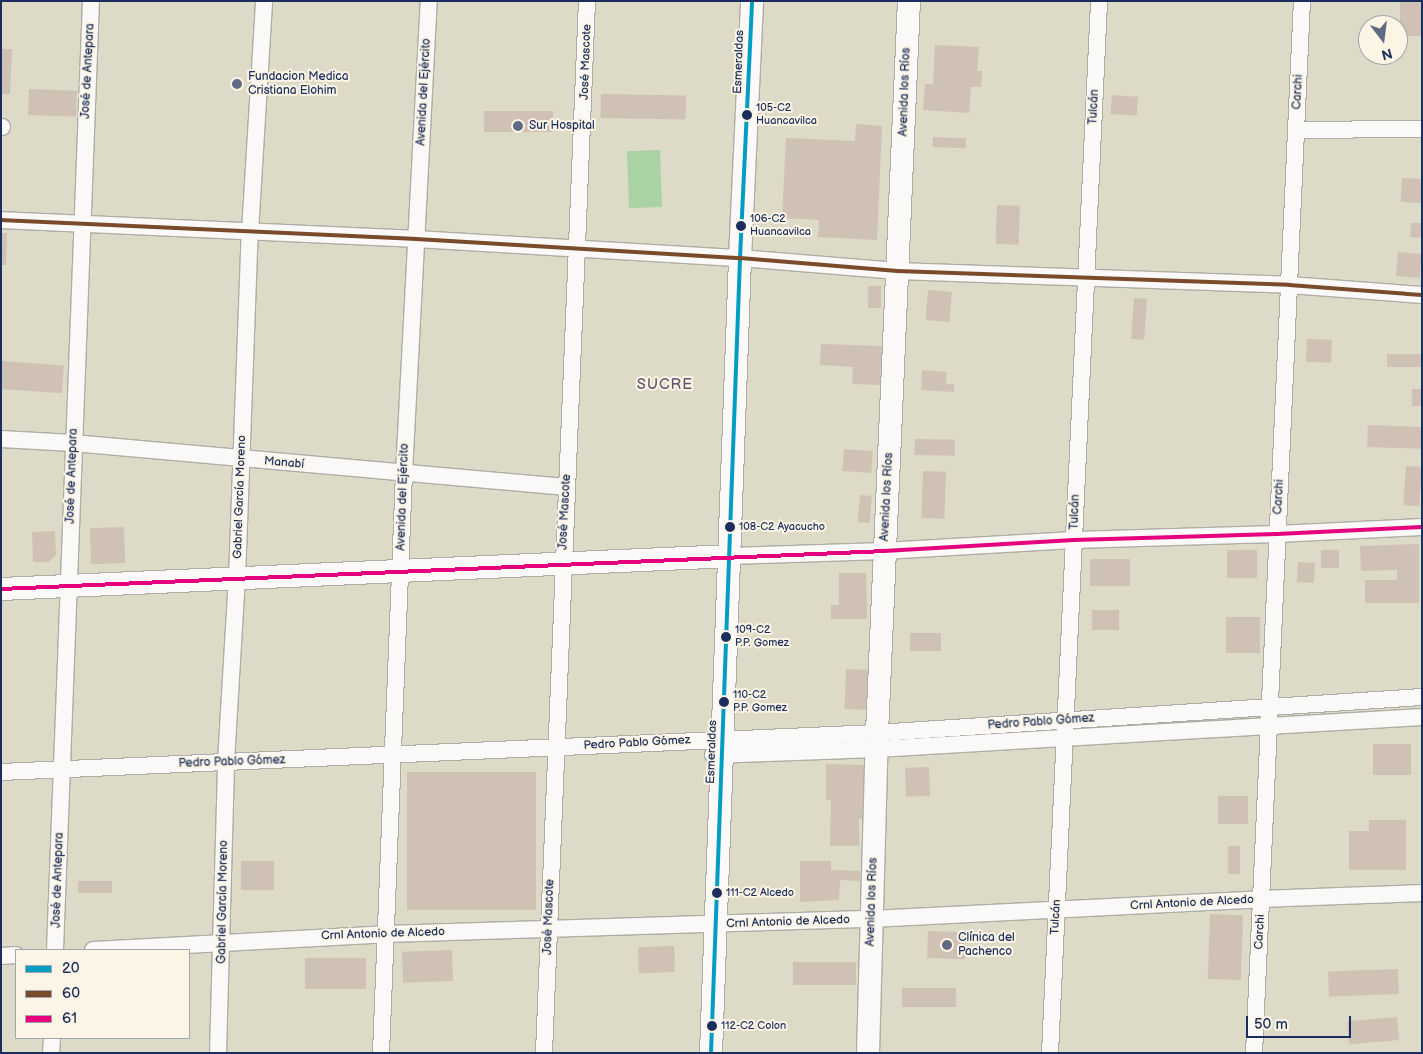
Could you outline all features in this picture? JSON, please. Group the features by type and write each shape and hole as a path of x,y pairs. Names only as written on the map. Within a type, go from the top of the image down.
{"main road":[{"name":"Esmeraldas","path":"700,1053 710,925 718,746 735,258 741,1"},
{"name":"Esmeraldas","path":"735,258 752,1"},
{"name":"Avenida los Ríos","path":"903,271 908,1"},
{"name":"Avenida los Ríos","path":"868,1053 876,918 890,550 916,1"},
{"path":"1,589 724,556"},
{"name":"Avenida los Ríos","path":"876,918 879,1053"},
{"name":"Esmeraldas","path":"710,925 711,1053"}],"street":[{"name":"José de Antepara","path":"55,949 63,769 81,223 91,1"},
{"name":"Gabriel García Moreno","path":"218,1053 223,942 226,762 237,579 250,232 264,1"},
{"name":"Avenida del Ejército","path":"381,1053 404,472 429,1"},
{"name":"José Mascote","path":"544,1053 555,747 578,250 587,1"},
{"name":"Tulcán","path":"1050,1053 1099,1"},
{"name":"Carchi","path":"1254,1053 1302,1"},
{"path":"1296,130 1422,129"},
{"path":"1,220 416,238 578,250 735,258 903,271 1289,285 1422,295"},
{"name":"Manabí","path":"1,439 73,443 566,487"},
{"path":"724,556 1422,527"},
{"name":"Pedro Pablo Gómez","path":"882,741 1065,720 1422,697"},
{"name":"Pedro Pablo Gómez","path":"1,772 392,756 555,747 718,746 1064,737 1422,716"},
{"name":"Crnl Antonio de Alcedo","path":"109,949 386,934 710,925 1422,893"},
{"path":"1,956 15,955"},
{"path":"51,1053 52,1039"}],"green space":[{"path":"660,150 662,207 629,208 627,151"}],"building":[{"path":"1400,1 1422,1 1422,36 1408,36 1408,15 1400,15"},
{"path":"935,45 979,47 977,71 982,71 981,87 971,87 969,113 923,110 925,84 933,84"},
{"path":"1,49 12,49 10,94 1,94"},
{"path":"29,89 77,91 76,117 28,115"},
{"path":"601,94 686,95 686,119 601,118"},
{"path":"1112,95 1138,97 1137,116 1111,114"},
{"name":"Sur Hospital","path":"484,111 553,111 553,132 484,132"},
{"path":"856,124 882,126 877,240 818,237 819,220 782,218 786,138 855,141"},
{"path":"933,137 966,138 966,148 933,147"},
{"path":"1402,178 1422,179 1421,203 1401,202"},
{"path":"997,205 1020,206 1019,245 996,244"},
{"path":"1411,223 1422,223 1422,238 1410,237"},
{"path":"1,233 7,233 6,265 1,265"},
{"path":"1398,252 1422,254 1420,278 1396,276"},
{"path":"868,286 881,286 881,308 868,308"},
{"path":"928,290 952,292 949,322 925,320"},
{"path":"1134,298 1147,299 1144,340 1131,339"},
{"path":"1307,339 1332,340 1331,363 1306,362"},
{"path":"821,344 882,346 880,385 852,384 853,367 820,365"},
{"path":"1387,354 1422,354 1422,367 1387,367"},
{"path":"1,361 64,365 62,393 1,389"},
{"path":"922,370 947,372 946,384 954,384 954,392 921,390"},
{"path":"1412,389 1422,389 1422,406 1412,406"},
{"path":"1368,425 1422,427 1421,449 1367,447"},
{"path":"915,439 955,440 955,456 915,455"},
{"path":"844,449 873,451 871,473 842,471"},
{"path":"1406,466 1422,467 1419,506 1403,505"},
{"path":"923,471 946,472 944,519 921,518"},
{"path":"860,495 872,496 870,523 858,522"},
{"path":"124,527 125,563 91,564 90,528"},
{"path":"55,531 56,555 49,562 33,562 32,532"},
{"path":"1419,544 1419,603 1365,603 1365,580 1397,580 1397,570 1361,571 1360,546"},
{"path":"1227,550 1257,550 1257,578 1227,578"},
{"path":"1321,550 1339,550 1339,568 1321,568"},
{"path":"1090,559 1130,559 1130,586 1090,586"},
{"path":"1298,562 1315,563 1314,583 1297,582"},
{"path":"839,573 866,573 867,619 831,619 831,605 839,605"},
{"path":"1092,610 1119,610 1119,630 1092,630"},
{"path":"1226,617 1260,617 1260,653 1226,653"},
{"path":"910,633 941,633 941,651 910,651"},
{"path":"846,669 872,670 871,710 845,709"},
{"path":"1373,744 1411,744 1411,775 1373,775"},
{"path":"826,764 866,765 866,819 859,819 859,846 830,846 831,800 826,800"},
{"path":"929,767 930,796 906,797 905,768"},
{"path":"407,772 536,772 536,910 407,910"},
{"path":"1218,796 1248,796 1248,824 1218,824"},
{"path":"1369,820 1406,820 1406,870 1349,870 1349,831 1369,831"},
{"path":"1228,846 1240,846 1240,874 1228,874"},
{"path":"241,861 274,861 274,890 241,890"},
{"path":"800,861 831,861 831,870 860,871 860,881 840,880 839,900 800,902"},
{"path":"78,881 112,881 112,893 78,893"},
{"path":"1210,914 1243,915 1241,980 1208,979"},
{"name":"Clínica del Pachenco","path":"928,931 966,932 965,959 927,958"},
{"path":"674,946 675,972 639,973 638,947"},
{"path":"452,950 453,981 403,983 402,952"},
{"path":"305,958 366,958 366,989 305,989"},
{"path":"793,962 856,962 856,985 793,985"},
{"path":"1398,969 1399,994 1329,996 1328,971"},
{"path":"902,988 956,988 956,1007 902,1007"},
{"path":"1397,1017 1399,1040 1349,1044 1347,1021"}],"transit line":[{"name":"20","path":"711,1053 740,258 752,1"},
{"name":"60","path":"1,220 416,239 740,258 897,271 1289,285 1422,295"},
{"name":"61","path":"1,589 884,551 1074,540 1277,534 1422,527"}],"place":[{"name":"Fundacion Medica Cristiana Elohim","path":"237,84"},
{"name":"105-C2 Huancavilca","path":"747,115"},
{"name":"Sur Hospital","path":"518,126"},
{"name":"106-C2 Huancavilca","path":"741,226"},
{"name":"108-C2 Ayacucho","path":"730,527"},
{"name":"109-C2 P.P. Gomez","path":"726,637"},
{"name":"110-C2 P.P. Gomez","path":"724,702"},
{"name":"111-C2 Alcedo","path":"717,893"},
{"name":"Clínica del Pachenco","path":"947,945"},
{"name":"112-C2 Colon","path":"712,1026"}],"district":[{"name":"SUCRE","path":"665,385"}]}
